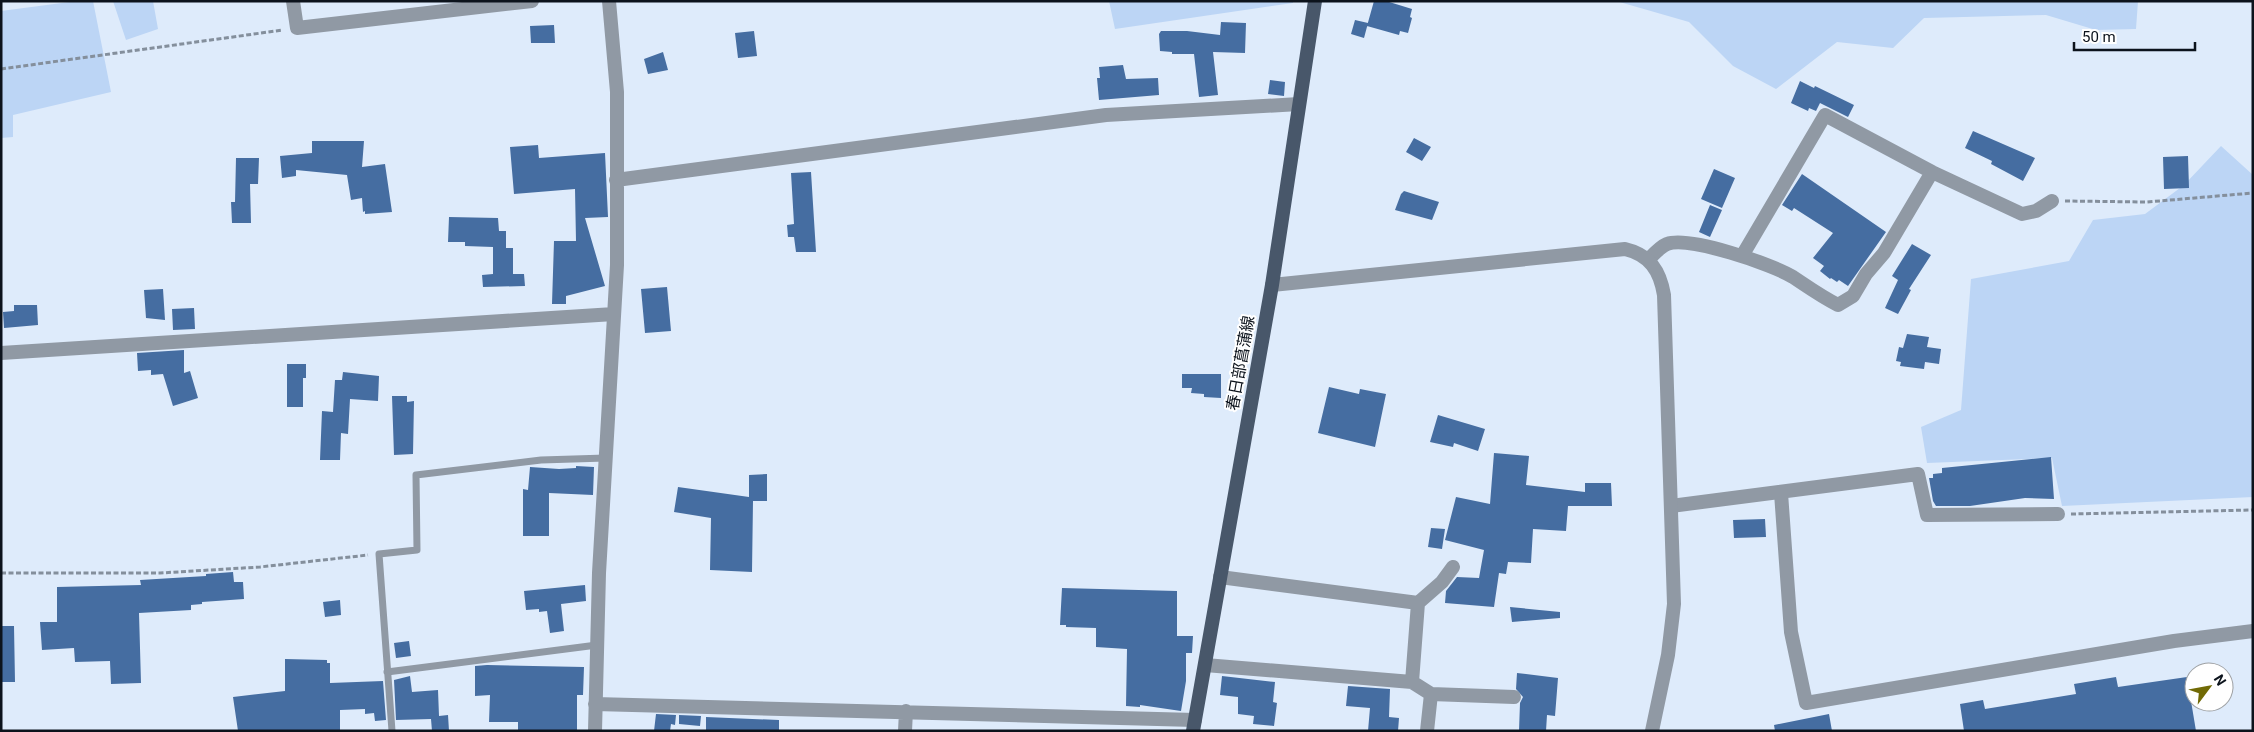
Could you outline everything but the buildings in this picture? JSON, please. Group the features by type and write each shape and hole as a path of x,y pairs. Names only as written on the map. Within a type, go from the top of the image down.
{"main road":[{"name":"春日部菖蒲線","path":"1194,726 1272,285 1315,1"}],"street":[{"path":"293,1 297,28 532,1"},
{"path":"595,731 597,645 617,265 617,92 609,1"},
{"path":"616,180 1106,115 1299,104"},
{"path":"1742,256 1825,115 1932,172 2022,214 2036,211 2052,200"},
{"path":"1649,259 1667,244 1682,243 1742,256 1792,276 1816,294 1838,305 1853,296 1866,274 1884,253 1932,172"},
{"path":"1272,285 1625,249 1638,252 1649,259 1662,280 1664,295 1671,506 1672,628 1652,731"},
{"path":"1,353 614,314"},
{"path":"1671,506 1918,474 1927,515 2058,514"},
{"path":"1781,493 1791,632 1806,703 2174,641 2253,631"},
{"path":"1412,682 1418,603 1442,582 1453,567"},
{"path":"1220,577 1418,603"},
{"path":"1205,665 1412,682 1431,694 1514,697"},
{"path":"1427,731 1431,694"},
{"path":"595,704 906,712 1194,726"},
{"path":"905,731 906,712"}],"lane":[{"path":"392,731 379,554 417,550 416,475 541,460 606,458"},
{"path":"387,672 597,645"}],"path":[{"path":"1,69 297,28"},
{"path":"2052,200 2147,202 2253,193"},
{"path":"2058,514 2253,510"},
{"path":"1,573 160,573 260,566 379,554"}],"shaded area":[{"path":"77,1 93,1 111,92 13,115 13,137 1,138 1,11"},
{"path":"113,1 153,1 158,29 126,40"},
{"path":"1109,1 1293,1 1293,3 1115,29"},
{"path":"1616,1 2138,1 2136,29 2096,30 2046,15 1924,18 1893,48 1837,42 1776,89 1733,66 1689,22"},
{"path":"2221,146 2253,175 2253,497 2062,506 2052,458 1927,463 1921,427 1961,410 1971,279 2069,261 2093,220 2145,214 2184,185"}]}
